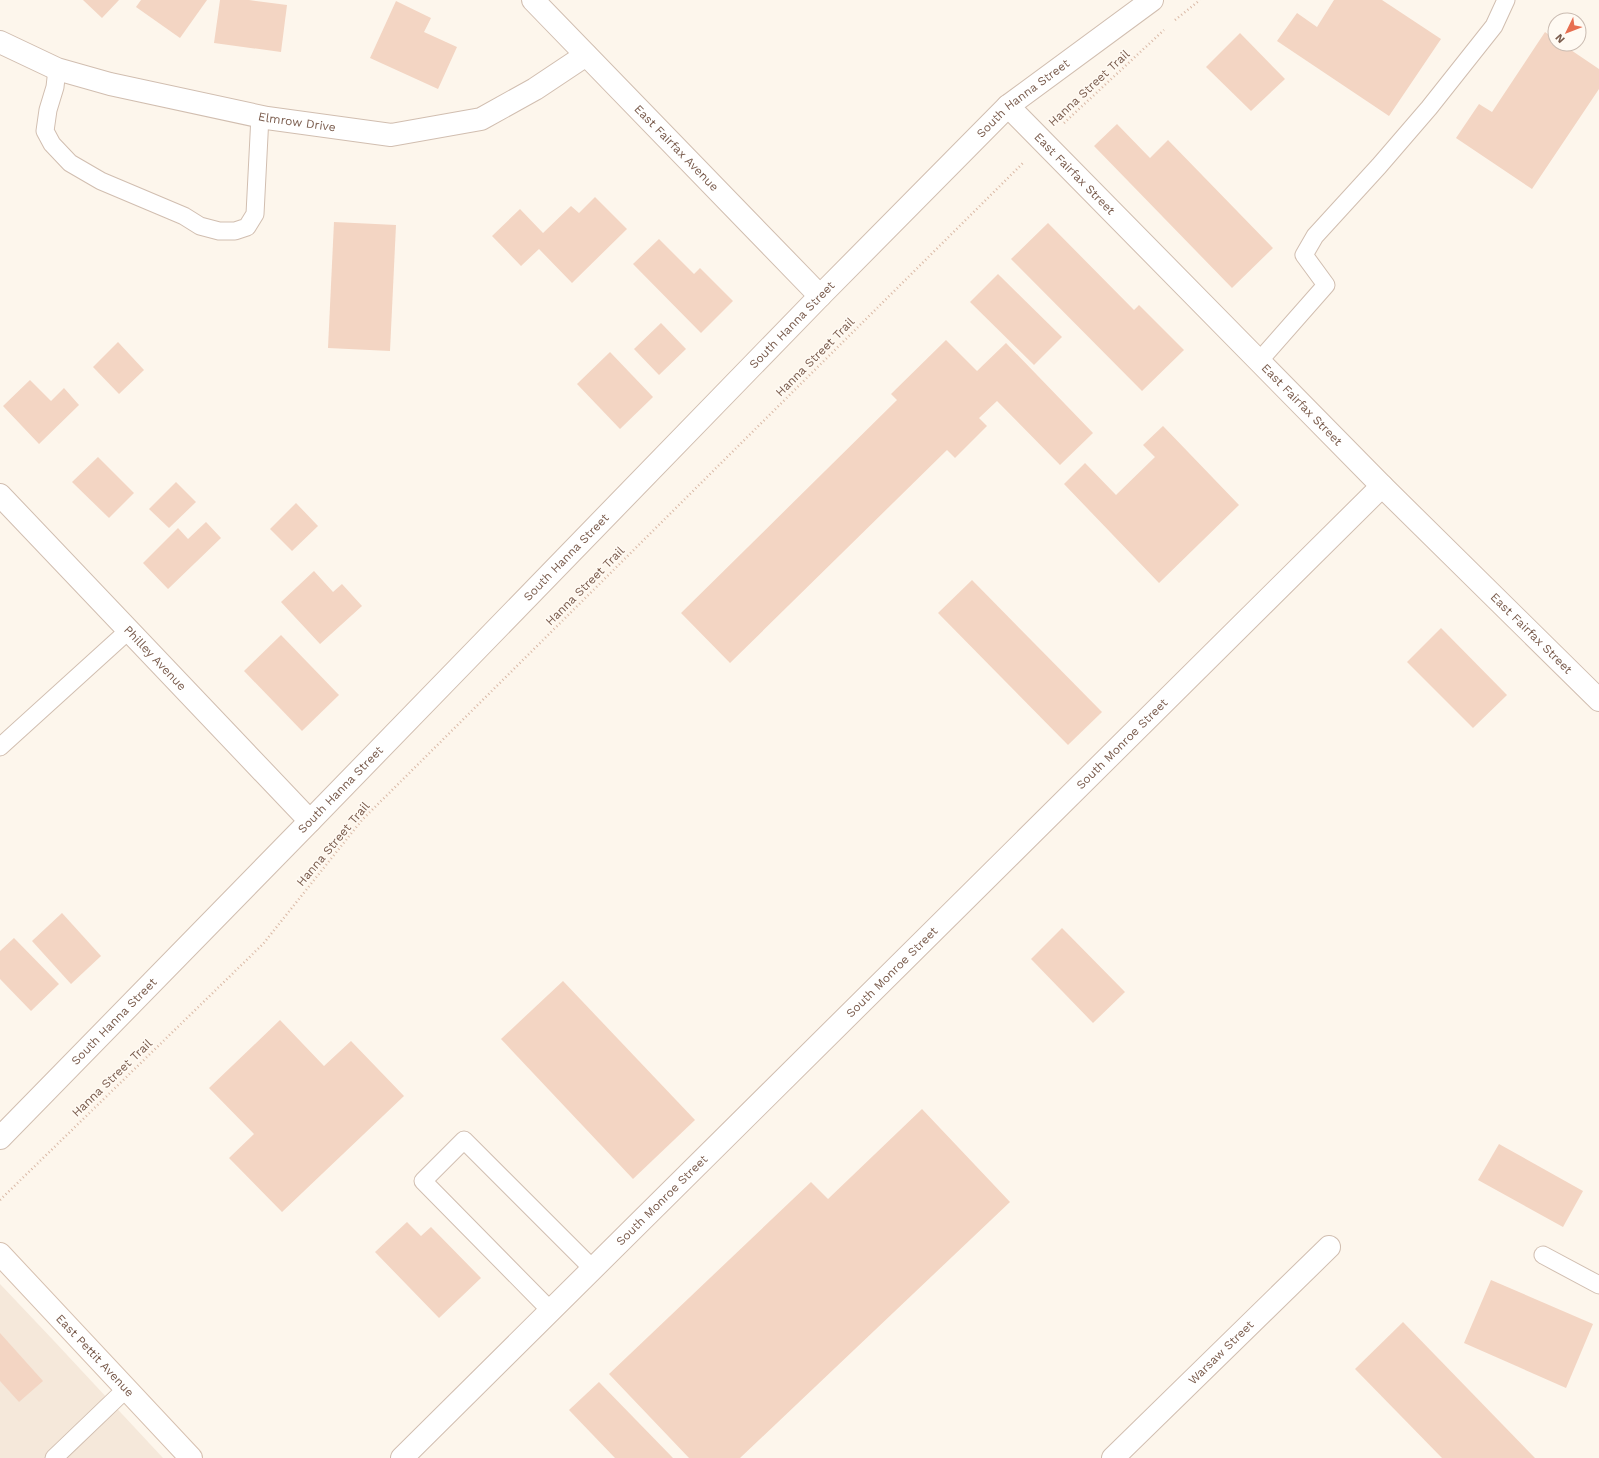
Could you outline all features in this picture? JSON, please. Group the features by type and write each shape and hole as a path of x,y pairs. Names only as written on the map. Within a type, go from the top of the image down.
{"street":[{"name":"East Fairfax Avenue","path":"533,0 820,296"},
{"name":"South Hanna Street","path":"0,1138 820,296 1008,106 1152,0"},
{"name":"Elmrow Drive","path":"0,42 57,69 110,84 260,116 391,134 481,119 536,88 586,55"},
{"name":"East Fairfax Street","path":"1008,106 1382,486 1599,700"},
{"name":"South Monroe Street","path":"402,1458 1382,486"},
{"name":"Philley Avenue","path":"0,495 310,821"},
{"name":"Warsaw Street","path":"1113,1458 1329,1247"},
{"name":"East Pettit Avenue","path":"0,1254 190,1458"}],"lane":[{"path":"1259,361 1326,285 1304,255 1315,236 1379,166 1433,102 1494,26 1506,0"},
{"path":"57,69 45,131 52,144 70,163 101,181 184,216 200,226 219,231 235,231 247,227 255,214 260,116"},
{"path":"0,747 129,630"},
{"path":"551,1311 423,1180 464,1140 593,1269"},
{"path":"1543,1255 1599,1285"},
{"path":"54,1458 126,1389"}],"path":[{"path":"1170,24 1200,0"},
{"name":"Hanna Street Trail","path":"0,1200 263,944 362,820 1044,142 1164,29"}],"shaded area":[{"path":"0,1284 54,1341 163,1458 0,1458"}],"building":[{"path":"83,0 119,0 102,18"},
{"path":"141,0 207,0 180,38 136,7"},
{"path":"220,0 249,0 287,5 281,52 214,43"},
{"path":"1334,0 1382,0 1441,39 1389,116 1277,41 1297,13 1317,27"},
{"path":"396,1 431,18 424,32 457,47 438,89 370,58"},
{"path":"1545,32 1547,33 1547,52 1574,52 1599,69 1599,89 1532,189 1456,138 1479,104 1492,112"},
{"path":"1240,33 1285,79 1251,111 1206,67"},
{"path":"1117,124 1150,158 1168,140 1273,248 1232,288 1094,146"},
{"path":"595,197 627,229 572,283 539,249 521,266 492,236 520,209 543,233 571,206 579,213"},
{"path":"334,222 396,225 390,351 328,348"},
{"path":"1048,223 1134,310 1139,305 1184,350 1142,391 1011,259"},
{"path":"659,239 694,274 700,268 733,301 701,333 633,264"},
{"path":"998,274 1062,337 1034,365 970,302"},
{"path":"661,323 686,349 659,375 634,349"},
{"path":"946,340 977,371 1006,343 1093,433 1060,465 997,401 979,418 987,426 955,458 947,450 730,663 681,613 897,400 891,394"},
{"path":"118,342 144,370 119,394 93,367"},
{"path":"610,352 653,397 620,429 577,384"},
{"path":"30,380 51,401 64,388 79,405 39,444 3,406"},
{"path":"1163,426 1239,505 1159,583 1064,484 1085,463 1116,495 1155,457 1143,445"},
{"path":"98,457 134,493 109,518 72,482"},
{"path":"176,482 196,502 169,528 149,509"},
{"path":"296,503 318,526 292,551 270,529"},
{"path":"206,522 221,538 168,589 143,563 178,528 188,539"},
{"path":"314,571 333,592 342,584 362,606 320,644 281,602"},
{"path":"972,580 1102,712 1068,745 938,613"},
{"path":"1441,628 1507,695 1473,728 1407,662"},
{"path":"281,635 339,695 302,731 244,671"},
{"path":"62,913 101,956 71,984 32,941"},
{"path":"1062,928 1125,992 1093,1023 1031,959"},
{"path":"14,938 59,984 31,1011 0,979 0,951"},
{"path":"563,981 695,1120 633,1179 501,1039"},
{"path":"280,1020 324,1066 351,1041 404,1096 282,1212 229,1158 254,1134 209,1088"},
{"path":"922,1109 1010,1202 740,1458 689,1458 609,1374 811,1182 828,1199"},
{"path":"1499,1144 1583,1191 1563,1227 1478,1180"},
{"path":"407,1222 421,1236 431,1227 481,1278 439,1318 375,1252"},
{"path":"1491,1280 1593,1324 1566,1388 1464,1343"},
{"path":"1403,1322 1535,1458 1442,1458 1355,1369"},
{"path":"0,1333 43,1381 19,1402 0,1381"},
{"path":"599,1382 673,1458 615,1458 569,1410"}]}
